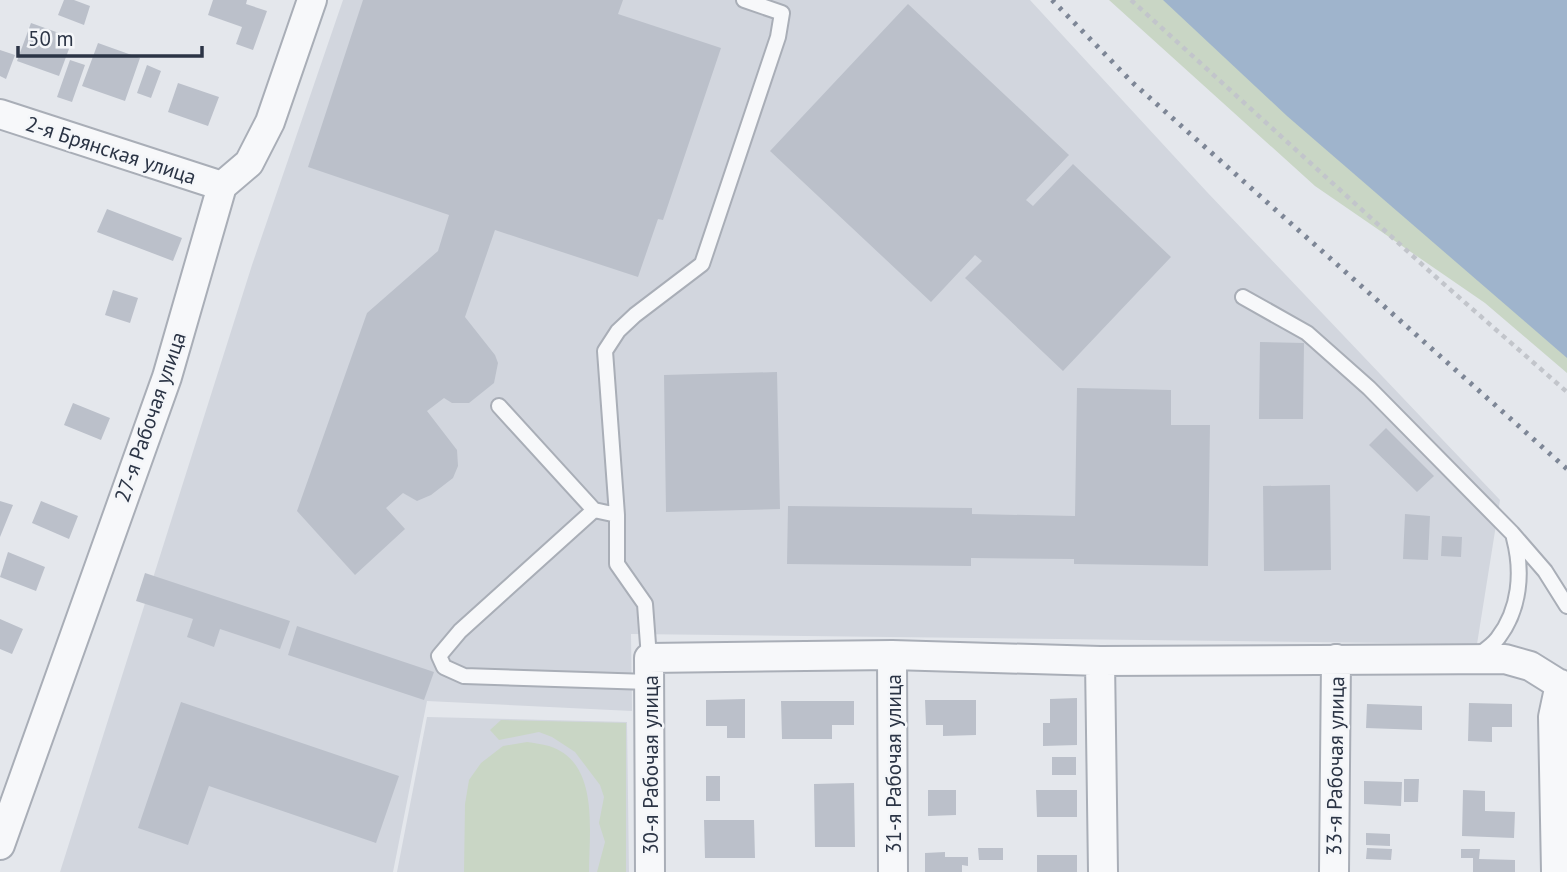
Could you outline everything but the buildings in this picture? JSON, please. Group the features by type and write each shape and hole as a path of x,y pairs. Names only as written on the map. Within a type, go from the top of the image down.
{"street":[{"path":"222,186 249,163 270,122 312,0"},
{"name":"2-я Брянская улица","path":"0,114 222,186"},
{"name":"27-я Рабочая улица","path":"0,845 167,377 222,186"},
{"path":"649,670 892,655 1100,660 1505,659 1530,666 1564,687 1553,717 1556,872"},
{"name":"31-я Рабочая улица","path":"892,655 893,872"},
{"name":"33-я Рабочая улица","path":"1334,872 1336,659"},
{"path":"1100,660 1103,872"},
{"name":"30-я Рабочая улица","path":"649,670 650,872"}],"lane":[{"path":"594,510 460,631 439,656 444,667 464,676 649,670 645,604 617,564 617,515 605,351 618,331 635,315 702,264 778,37 782,13 744,0"},
{"path":"1244,297 1307,333 1359,379 1512,533 1545,571 1567,606"},
{"path":"499,406 594,510 617,515"},
{"path":"1473,659 1497,640 1512,613 1520,577 1518,554 1512,533"}],"path":[{"path":"1131,0 1437,278 1567,392"}],"shaded area":[{"path":"343,0 1030,0 1207,192 1500,500 1477,644 631,634 632,711 427,701 393,872 60,872 252,265"},
{"path":"427,717 627,722 629,872 397,872"}],"green space":[{"path":"1109,0 1567,0 1567,373 1485,303 1315,186"},
{"path":"501,720 626,723 626,872 597,872 605,842 599,823 604,797 600,785 575,752 539,732 499,740 490,730"},
{"path":"527,742 549,746 565,754 577,767 588,800 589,872 464,872 465,804 469,780 481,763 503,746"}],"water":[{"path":"1163,0 1567,0 1567,358 1287,116"}],"railway":[{"path":"1052,0 1133,83 1567,469"}]}
